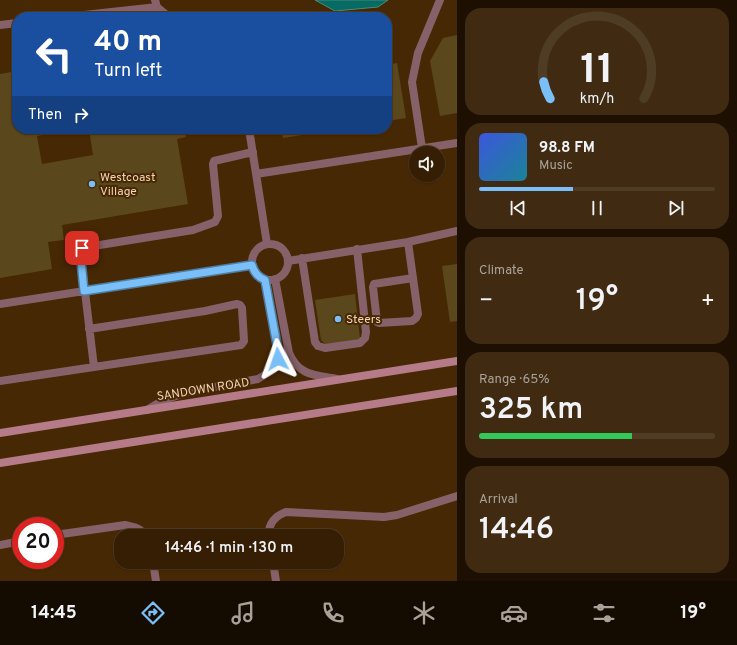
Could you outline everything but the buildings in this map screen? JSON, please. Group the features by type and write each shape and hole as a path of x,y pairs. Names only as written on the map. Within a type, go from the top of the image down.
{"main road":[{"name":"SANDOWN ROAD","path":"0,433 457,361"},
{"path":"0,463 457,390"}],"street":[{"path":"422,146 412,82 418,53 440,0"},
{"path":"101,12 156,4 164,12"},
{"path":"0,24 12,23"},
{"path":"250,134 267,244"},
{"path":"436,146 457,143"},
{"path":"256,174 409,150"},
{"path":"94,367 84,291 81,248 193,230 215,222 218,216 213,164 214,161 253,152"},
{"path":"288,261 408,242 457,231"},
{"path":"408,242 419,312 412,321 378,322 373,286 374,284 413,278"},
{"path":"267,244 275,244 281,248 286,254 288,261 285,272 275,279 265,280 258,276 253,269 252,258 255,251 260,246 267,244"},
{"path":"302,258 315,342 318,346 325,348 360,343 365,338 366,332 357,249"},
{"path":"0,304 252,265"},
{"path":"275,279 289,353 293,362 303,371 337,380"},
{"path":"147,410 162,400 187,392 258,379 272,370 278,359 277,345 265,280"},
{"path":"0,381 241,345 244,341 242,308 240,305 235,304 205,311 89,329"},
{"path":"270,529 274,518 286,512 384,517 396,515 457,496"},
{"path":"64,534 125,525 139,529"},
{"path":"0,545 12,543"},
{"path":"154,569 156,581"},
{"path":"274,569 276,581"}],"water":[{"path":"315,0 388,0 378,7 335,11"}],"place":[{"name":"Westcoast Village","path":"92,184"},
{"name":"Steers","path":"338,319"}],"route":[{"path":"82,248 80,250 84,291 252,265 255,273 265,280 267,287 278,359"}]}
